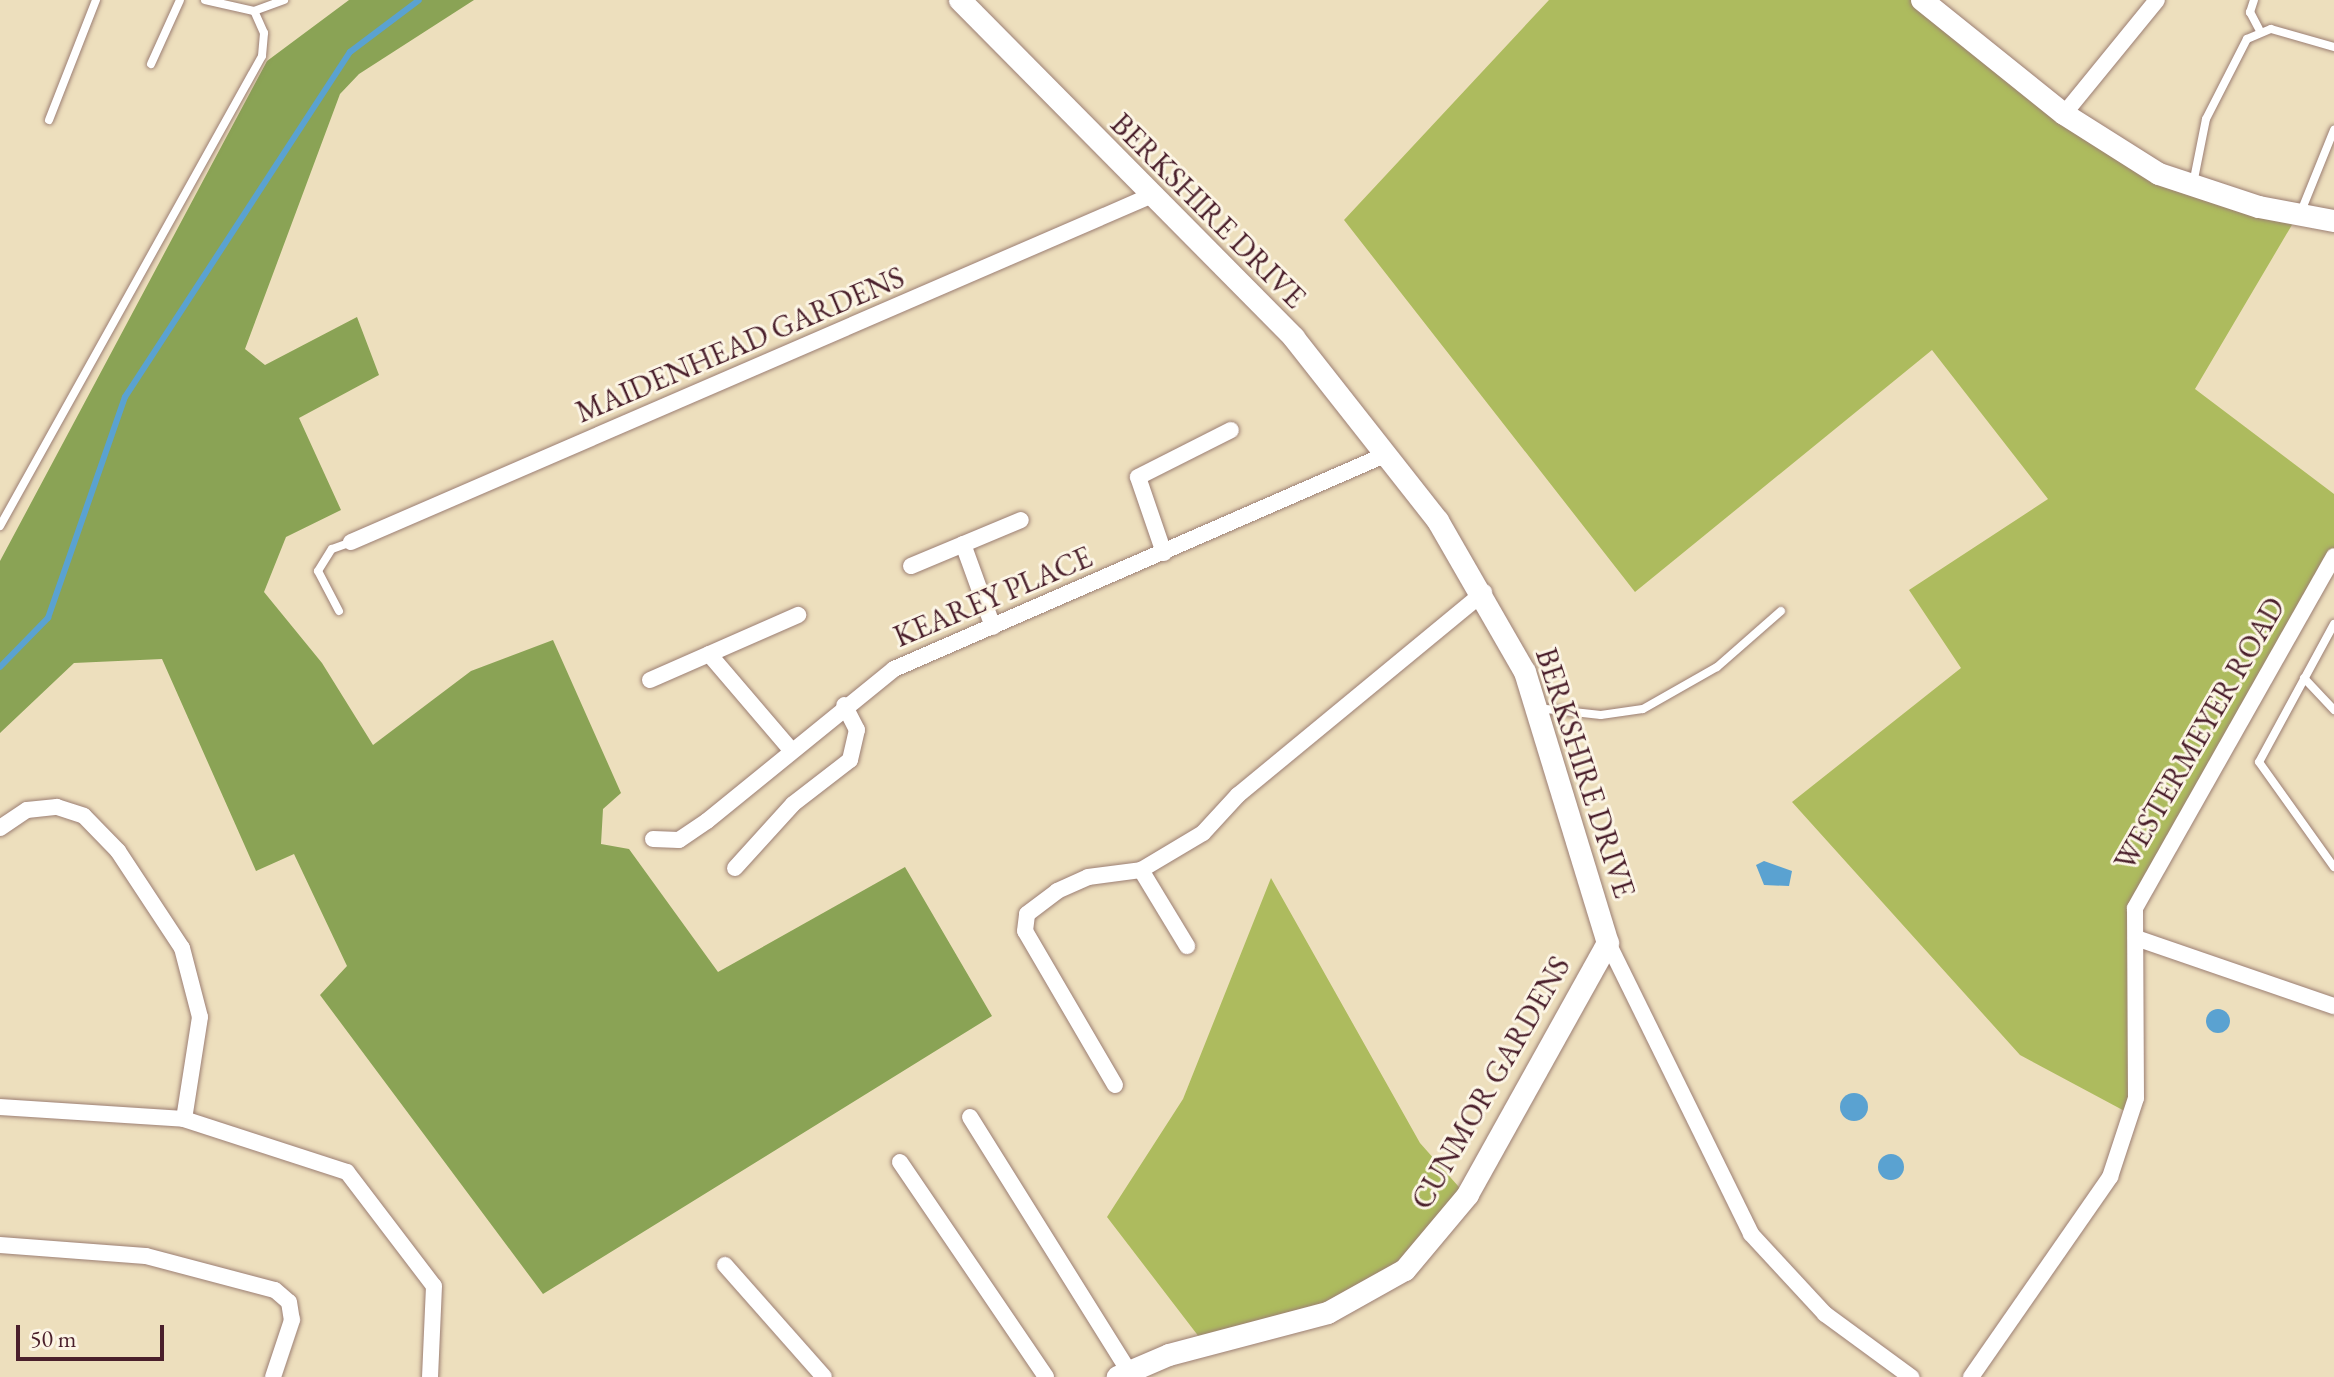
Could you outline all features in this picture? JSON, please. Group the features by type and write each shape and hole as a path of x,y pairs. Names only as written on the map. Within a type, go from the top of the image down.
{"street":[{"name":"BERKSHIRE DRIVE","path":"960,0 1150,196 1294,338 1387,454 1484,592 1536,708 1608,943 1751,1234 1825,1314 1911,1377"},
{"path":"1922,0 2064,114 2193,188 2334,221"},
{"path":"2064,114 2157,0"},
{"name":"MAIDENHEAD GARDENS","path":"351,542 1150,196"},
{"path":"1164,553 1138,477 1231,430"},
{"name":"KEAREY PLACE","path":"653,839 679,840 844,705 894,669 1387,454"},
{"path":"911,566 1021,520"},
{"path":"963,544 993,627"},
{"name":"WESTERMEYER ROAD","path":"1971,1377 2121,1154 2136,1098 2136,938 2145,884 2334,556"},
{"path":"1115,1085 1023,923 1044,899 1077,881 1141,870 1203,833 1238,795 1484,592"},
{"path":"650,680 798,615"},
{"path":"709,654 791,750"},
{"path":"735,868 793,804 850,760 857,730 844,705"},
{"path":"0,828 27,810 57,807 84,816 118,851 182,948 200,1017 184,1119"},
{"path":"1141,870 1187,946"},
{"path":"2136,938 2334,1006"},
{"name":"CUNMOR GARDENS","path":"1123,1374 1328,1313 1405,1270 1468,1195 1608,943"},
{"path":"0,1107 184,1119 347,1172 434,1286 430,1377"},
{"path":"970,1117 1123,1374"},
{"path":"900,1162 1046,1377"},
{"path":"0,1245 146,1256 275,1290 289,1302 292,1320 273,1377"},
{"path":"725,1265 824,1377"}],"lane":[{"path":"49,120 96,0"},
{"path":"151,64 180,0"},
{"path":"205,0 254,11 284,0"},
{"path":"2254,0 2250,12 2259,29 2334,47"},
{"path":"0,526 262,56 264,33 254,11"},
{"path":"2193,188 2206,119 2247,39 2259,29"},
{"path":"2300,214 2334,130"},
{"path":"339,611 318,571 332,549 351,542"},
{"path":"1536,708 1601,715 1658,704 1717,667 1781,611"},
{"path":"2334,624 2259,762 2334,867"},
{"path":"2304,678 2334,710"}],"green space":[{"path":"349,0 474,0 359,74 340,94 245,349 265,365 357,317 379,375 299,418 341,510 286,537 264,592 322,663 373,745 471,671 553,640 621,793 603,809 601,844 629,849 718,972 905,867 992,1016 543,1294 320,995 347,966 294,854 256,871 162,659 74,663 0,733 0,561 267,61"},
{"path":"1549,0 1925,0 2107,144 2299,213 2195,389 2334,494 2334,553 2143,885 2132,1115 2020,1055 1792,802 1961,668 1909,590 2048,499 1932,350 1635,592 1344,220"},
{"path":"1271,878 1420,1143 1466,1195 1382,1286 1206,1346 1107,1217 1183,1099"}],"water":[{"path":"1764,861 1792,871 1789,886 1764,885 1756,865"},
{"path":"2218,1009 2226,1013 2230,1021 2226,1029 2218,1033 2210,1029 2206,1021 2210,1013"},
{"path":"1854,1093 1864,1097 1868,1107 1864,1117 1854,1121 1844,1117 1840,1107 1844,1097"},
{"path":"1891,1154 1900,1158 1904,1167 1900,1176 1891,1180 1882,1176 1878,1167 1882,1158"}],"waterway":[{"path":"0,667 48,618 125,397 350,52 419,0"}]}
